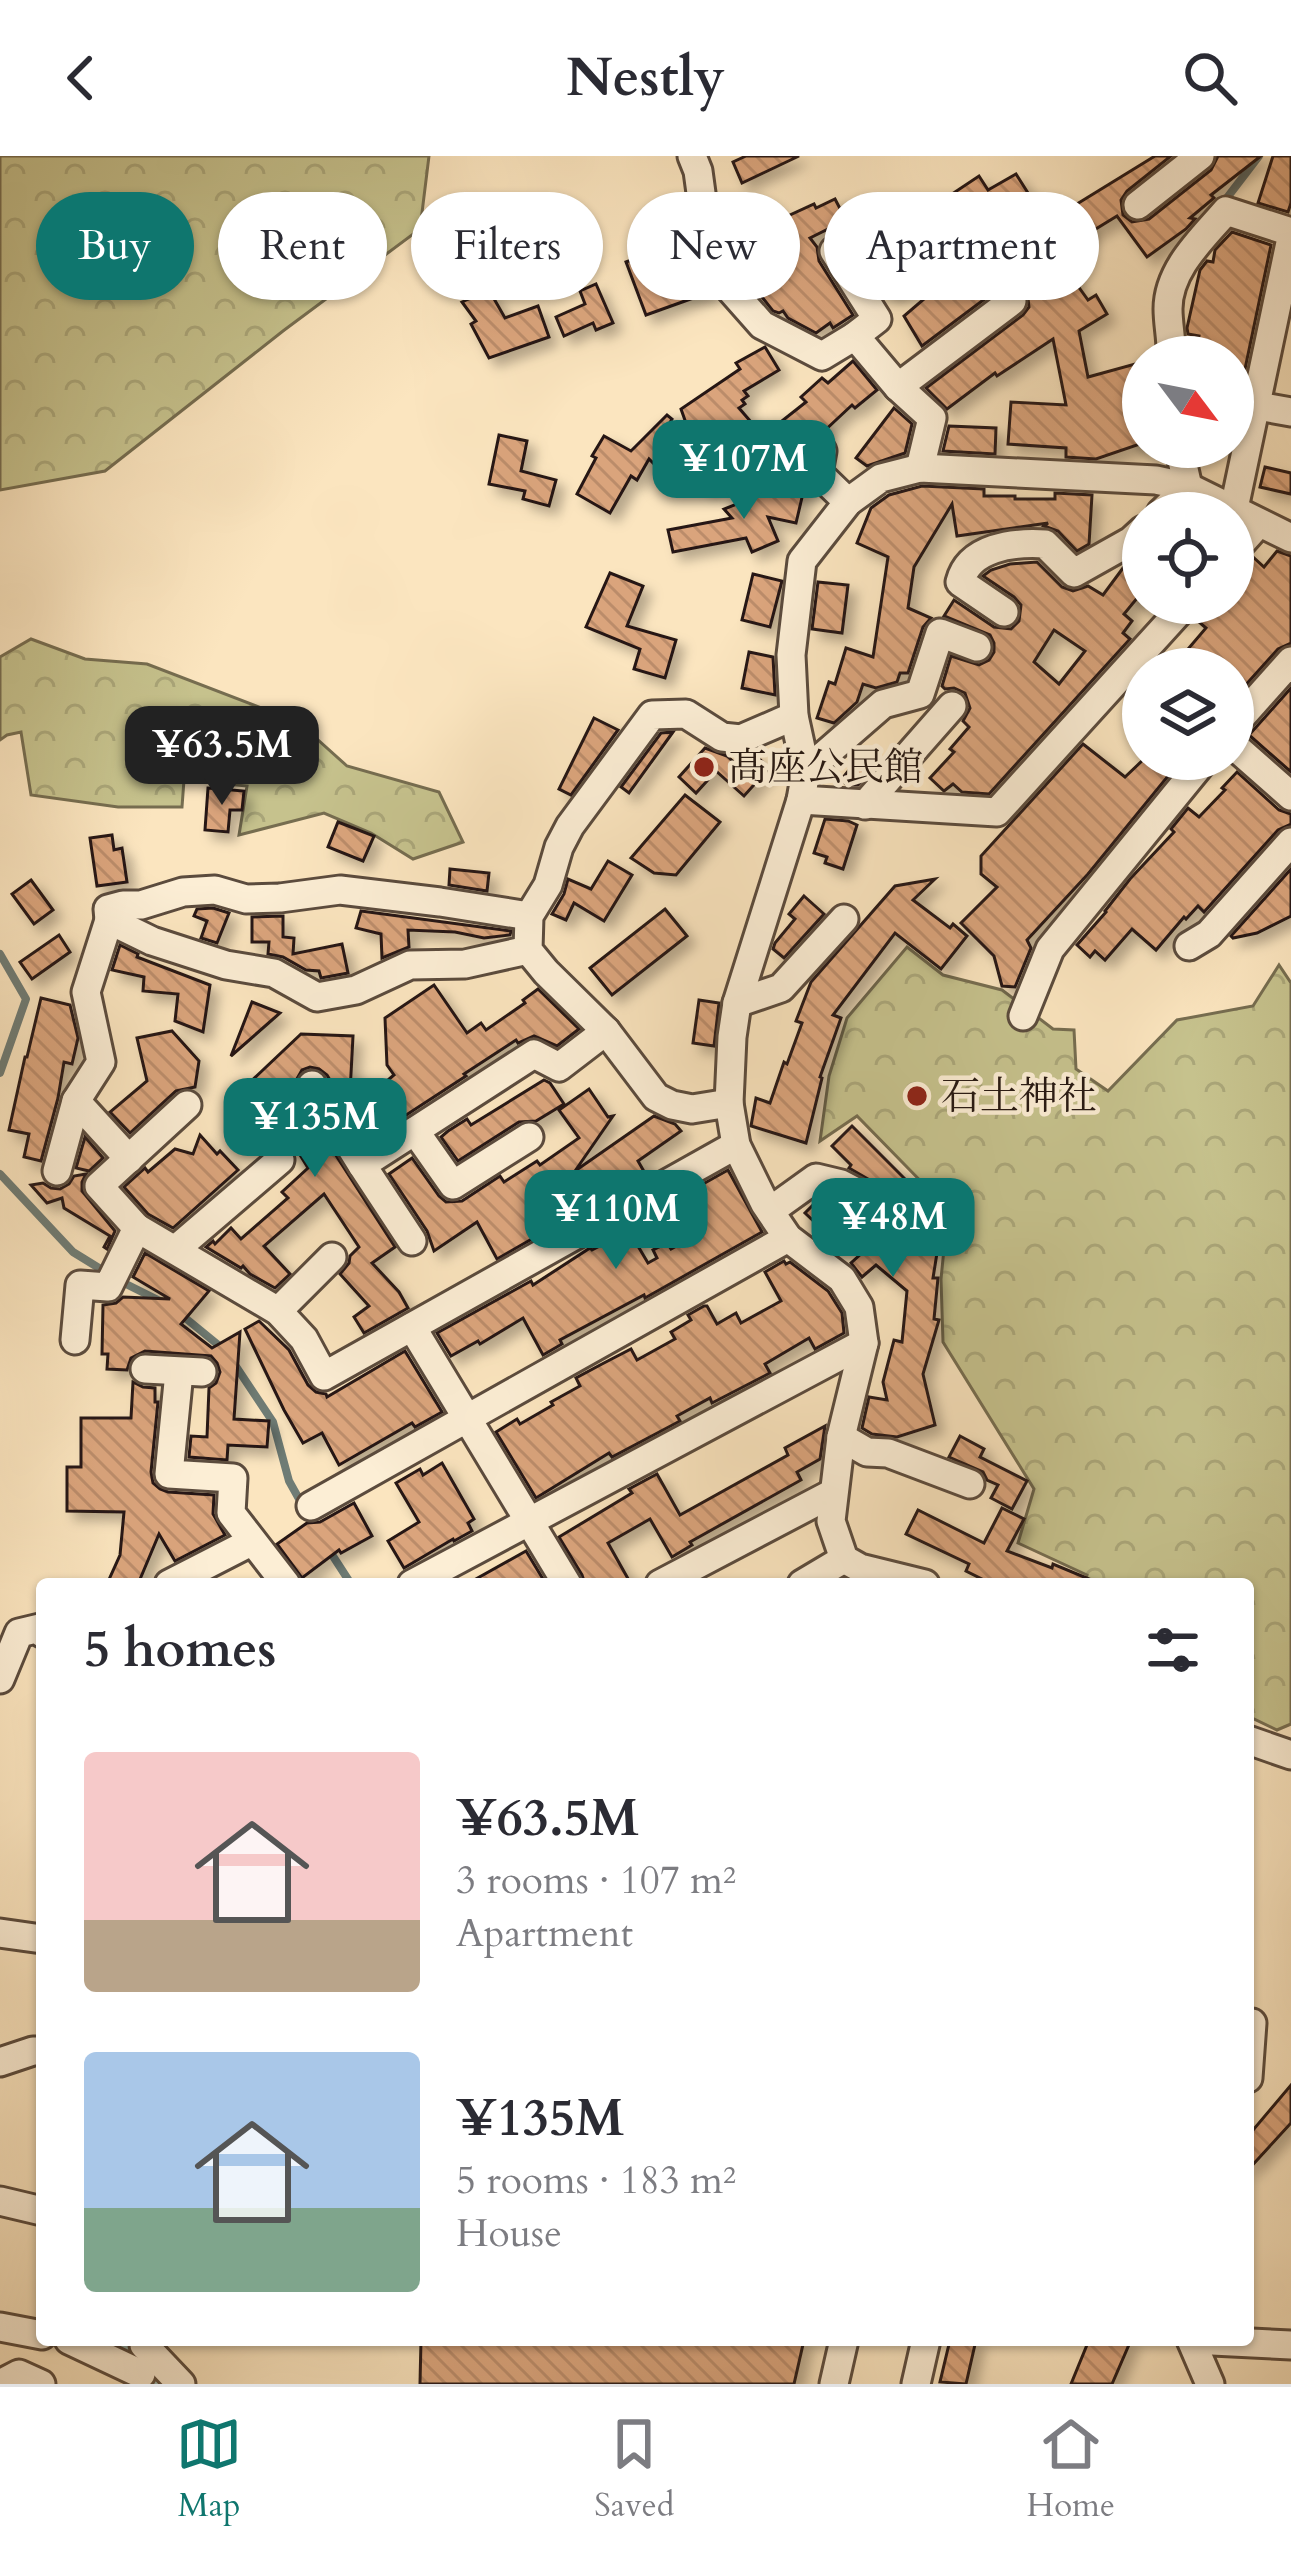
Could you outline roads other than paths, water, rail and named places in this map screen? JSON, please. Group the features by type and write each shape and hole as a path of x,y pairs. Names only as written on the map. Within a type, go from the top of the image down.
{"street":[{"path":"692,156 707,237 724,282 763,326 822,356 877,319 865,300"},
{"path":"1138,205 1200,156"},
{"path":"1170,336 1172,284 1187,256 1226,211 1291,235 1239,492"},
{"path":"898,387 1012,301"},
{"path":"855,336 932,418 920,468"},
{"path":"1258,406 1291,412"},
{"path":"822,451 818,473 848,502"},
{"path":"901,1578 844,1559 830,1522 841,1437 864,1343 859,1307 842,1280 788,1238 770,1211 736,1144 729,1103 737,1003 806,771 794,716 790,655 802,561 848,502 881,478 920,468 1156,480 1199,492"},
{"path":"1184,468 1188,487"},
{"path":"1183,492 1188,487"},
{"path":"1254,520 1291,538"},
{"path":"1254,529 1259,523"},
{"path":"1004,612 960,582 960,575 976,557 1008,544 1045,544 1074,573 1122,546"},
{"path":"806,771 883,704 920,694 940,633 977,647"},
{"path":"1254,702 1291,661"},
{"path":"801,800 997,812 1122,687"},
{"path":"866,805 952,706"},
{"path":"729,1103 692,1109 656,1097 605,1031 528,950 529,916 548,885 570,826 652,715 686,714 722,737 741,739 794,716"},
{"path":"1254,763 1291,796"},
{"path":"1023,1016 1050,949 1188,780"},
{"path":"1189,946 1209,934 1291,842"},
{"path":"57,1171 76,1101 101,1063 86,992 109,920 108,908 142,905 183,892 215,890 246,899 340,890 529,916"},
{"path":"109,920 152,941 226,965 274,973 316,997 356,989 410,965 464,964 528,950"},
{"path":"737,1003 781,988 844,920"},
{"path":"362,1165 534,1054 559,1067 605,1031"},
{"path":"312,1085 412,1241"},
{"path":"76,1101 129,1159"},
{"path":"187,1105 99,1186 137,1228 278,1312 304,1339 324,1376 736,1144"},
{"path":"415,1131 453,1185 529,1137"},
{"path":"176,1249 280,1160"},
{"path":"770,1211 816,1178 866,1197"},
{"path":"75,1340 80,1286 112,1277 137,1228"},
{"path":"311,1506 788,1238"},
{"path":"278,1312 332,1256"},
{"path":"412,1328 563,1578"},
{"path":"423,1578 864,1343"},
{"path":"145,1369 190,1372 169,1474 233,1478 231,1513 281,1578"},
{"path":"841,1437 867,1452 888,1453 970,1484"},
{"path":"671,1578 833,1493"},
{"path":"163,1578 251,1542"},
{"path":"812,1578 844,1559"},
{"path":"0,1679 20,1633 36,1629"},
{"path":"1254,1742 1291,1755"},
{"path":"0,1933 36,1938"},
{"path":"0,2062 36,2050"},
{"path":"0,2200 36,2209"},
{"path":"0,2326 36,2334"},
{"path":"1254,2343 1291,2345"},
{"path":"89,2346 142,2362 181,2384"},
{"path":"834,2384 843,2346"},
{"path":"916,2384 925,2346"},
{"path":"1194,2346 1211,2384"},
{"path":"0,2384 19,2374 40,2384"}],"waterway":[{"path":"1223,203 1259,156"},
{"path":"0,954 26,999 0,1073"},
{"path":"0,1174 73,1252 107,1273"},
{"path":"120,1281 160,1301"},
{"path":"178,1312 222,1348"},
{"path":"235,1365 273,1422 289,1481 303,1506"},
{"path":"329,1550 347,1578"},
{"path":"114,2346 164,2384"}],"place":[{"name":"髙座公民館","path":"704,767"},
{"name":"石土神社","path":"917,1096"}]}
